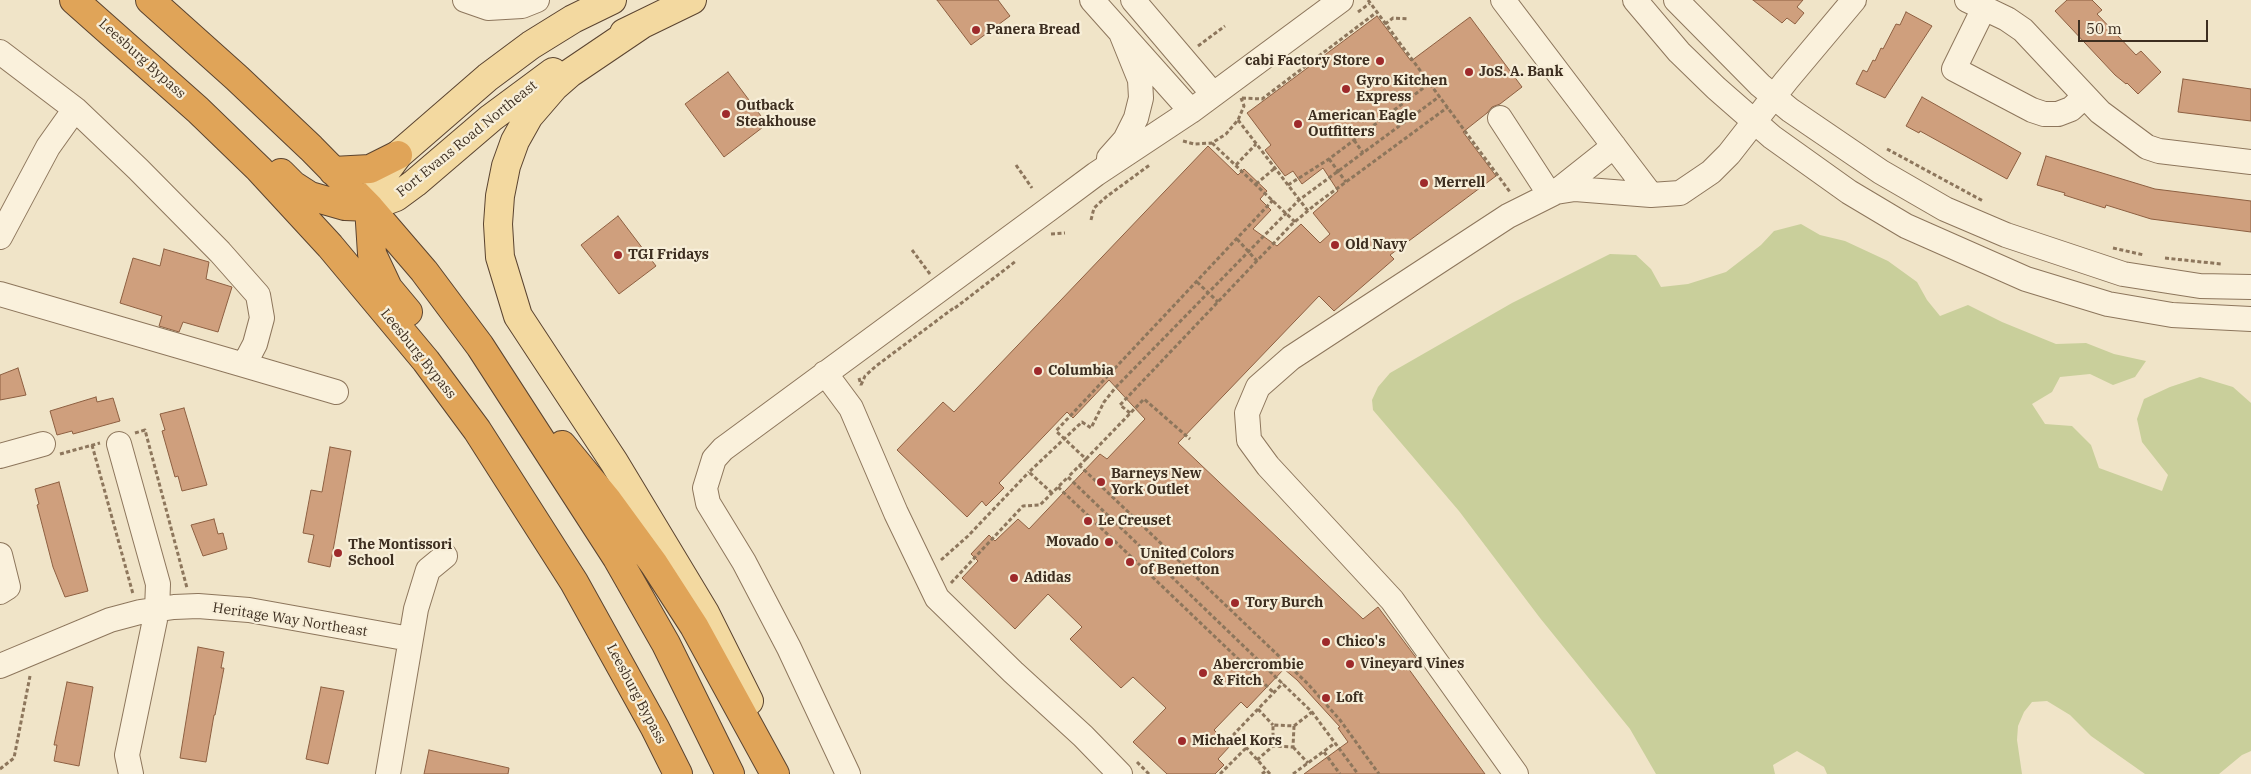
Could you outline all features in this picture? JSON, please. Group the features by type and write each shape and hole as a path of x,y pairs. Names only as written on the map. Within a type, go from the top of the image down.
{"highway":[{"name":"Leesburg Bypass","path":"74,0 198,110 259,169 330,246 443,384 478,430 574,582 643,704 678,774"},
{"path":"150,0 237,78 333,171 369,207 424,271 480,346 608,501 654,564 694,626 776,774"},
{"path":"111,31 170,73 215,109 262,152 293,185 324,201 345,206 369,207"},
{"path":"333,171 370,169 398,155"},
{"path":"369,207 372,254 388,288 440,351 500,433 568,536 645,668 697,774"},
{"path":"480,346 622,567 674,660 730,774"}],"main road":[{"name":"Fort Evans Road Northeast","path":"369,207 381,178 398,155 488,77 532,45 574,19 612,0"},
{"name":"Fort Evans Road Northeast","path":"369,207 396,197 498,113 558,68 692,0"},
{"path":"641,25 570,73 554,87 530,116 515,141 506,166 500,196 498,224 500,257 518,316 614,462 706,613 750,702 776,774"}],"street":[{"path":"465,0 488,8 522,6 537,0"},
{"path":"1092,0 1191,111"},
{"path":"1133,0 1213,94"},
{"path":"848,774 788,648 744,562 708,503 705,488 714,459 723,449 1096,174 1191,111 1341,0"},
{"path":"1503,0 1651,194"},
{"path":"1635,0 1679,52 1755,122 1833,180 1906,226 2026,279 2117,306 2172,315 2251,319"},
{"path":"1676,0 1718,45 1774,97 1828,138 1880,172 1945,209 2006,235 2123,274 2200,286 2251,287"},
{"path":"1553,194 1575,189 1651,194 1680,193 1711,172 1755,122 1854,0"},
{"path":"2085,96 2071,108 2058,114 2044,114 2032,110 1954,69 1976,4 2023,30 2085,96 2100,112 2147,147 2159,151 2251,162"},
{"path":"1096,174 1125,140 1136,118 1142,98 1140,80 1121,33"},
{"path":"0,52 74,109 138,169 220,252 258,296 262,318 255,344 244,366"},
{"path":"0,237 48,147 74,109"},
{"path":"1500,118 1553,194"},
{"path":"1516,774 1392,600 1268,466 1250,440 1247,413 1258,387 1291,358 1436,262 1527,207 1553,194 1614,146"},
{"path":"0,294 336,392"},
{"path":"825,374 851,408 896,514 950,590 1013,672 1083,736 1120,774"},
{"path":"0,456 43,444"},
{"path":"119,444 158,584 157,610 127,755 131,774"},
{"path":"0,555 8,587 0,592"},
{"path":"388,774 410,639 428,570 445,556"},
{"name":"Heritage Way Northeast","path":"0,666 110,620 157,610 198,606 249,610 410,639"}],"path":[{"path":"1368,0 1515,198 1527,207"},
{"path":"1182,141 1194,144 1212,143 1226,134 1238,120 1244,106 1241,97 1262,99 1377,12"},
{"path":"1385,24 1393,18 1409,20"},
{"path":"1206,39 1225,26"},
{"path":"1288,185 1329,158 1430,83"},
{"path":"938,562 968,536 1029,472 1082,422 1091,428 1104,402 1116,387 1286,212 1299,200 1440,96"},
{"path":"1130,413 1120,405 1296,222 1346,182 1448,107"},
{"path":"1238,120 1308,211"},
{"path":"1354,140 1363,153"},
{"path":"1212,143 1296,222"},
{"path":"1236,165 1256,144"},
{"path":"1885,148 1984,202"},
{"path":"1329,158 1346,182"},
{"path":"1091,220 1094,208 1106,197 1152,164"},
{"path":"1016,165 1032,188"},
{"path":"1256,184 1275,168"},
{"path":"1086,459 1056,431 1273,200"},
{"path":"1044,239 1051,234 1064,233"},
{"path":"1237,239 1257,261"},
{"path":"2104,245 2145,255"},
{"path":"912,250 930,274"},
{"path":"860,385 876,366 1022,256"},
{"path":"2164,258 2222,264"},
{"path":"1197,282 1210,292 1218,302"},
{"path":"953,302 955,308"},
{"path":"950,590 1023,506 1040,505 1144,398 1190,439"},
{"path":"92,445 133,596 126,598"},
{"path":"1079,465 1308,684 1340,720 1379,774"},
{"path":"1029,472 1052,493"},
{"path":"1068,477 1312,712 1358,774"},
{"path":"1058,487 1274,693"},
{"path":"934,553 943,569"},
{"path":"948,576 950,590"},
{"path":"0,769 14,758 30,675"},
{"path":"1270,774 1234,734 1283,684"},
{"path":"1258,709 1273,725 1273,746"},
{"path":"1273,725 1294,726 1312,712"},
{"path":"1294,726 1293,746 1308,763"},
{"path":"1293,774 1335,743"},
{"path":"1257,760 1273,746 1293,746"},
{"path":"1220,774 1246,748"},
{"path":"1324,752 1340,774"},
{"path":"1262,774 1267,770"}],"green space":[{"path":"1801,224 1820,235 1845,241 1888,261 1917,282 1927,300 1940,316 1968,305 2002,322 2056,344 2086,343 2114,354 2146,361 2135,377 2113,385 2090,374 2060,377 2052,392 2032,404 2045,424 2072,426 2091,445 2099,468 2162,491 2168,475 2142,442 2137,419 2144,399 2170,387 2200,377 2233,387 2251,403 2251,751 2242,755 2219,774 2145,774 2091,736 2070,715 2047,701 2032,702 2024,712 2018,726 2017,740 2022,774 1827,774 1824,767 1797,751 1773,765 1775,774 1656,774 1630,729 1540,618 1459,511 1373,410 1372,400 1378,387 1390,373 1512,303 1610,254 1636,255 1651,269 1661,287 1688,284 1726,272 1761,245 1774,231"}],"building":[{"name":"Panera Bread","path":"937,0 998,0 1010,16 971,45"},
{"path":"1753,0 1803,0 1797,7 1804,13 1795,24 1787,18 1782,23"},
{"path":"2067,0 2092,0 2102,10 2097,14 2136,55 2141,51 2161,72 2138,94 2115,75 2055,11"},
{"path":"1906,12 1932,26 1885,98 1856,84 1863,70 1867,72 1881,48 1883,49 1896,24 1900,25"},
{"path":"1377,16 1411,61 1470,17 1522,87 1500,104 1492,107 1463,132 1496,176 1390,255 1394,259 1334,311 1319,296 1178,443 1363,619 1378,607 1417,659 1408,668 1485,774 1304,774 1348,742 1338,728 1340,727 1297,680 1284,669 1247,708 1241,702 1214,730 1230,746 1218,759 1224,765 1215,774 1167,774 1133,742 1166,708 1133,677 1121,688 1070,639 1082,627 1048,594 1015,629 962,578 978,561 971,554 989,535 995,541 1018,519 1029,529 1100,454 1107,459 1145,419 1109,380 1073,418 1067,412 999,483 1004,488 986,506 982,501 967,517 897,450 943,402 954,412 1208,146 1238,175 1244,169 1267,191 1260,199 1271,210 1253,229 1277,246 1301,224 1320,243 1330,234 1313,213 1338,191 1323,168 1302,184 1293,171 1285,176 1265,150 1271,145 1247,113"},
{"name":"Outback Steakhouse","path":"728,72 767,124 724,157 685,104"},
{"path":"2183,79 2251,89 2251,121 2178,112"},
{"path":"1922,97 2021,153 2007,179 1920,131 1919,133 1906,126"},
{"path":"2046,156 2155,189 2251,201 2251,232 2151,219 2106,205 2105,208 2037,185"},
{"name":"TGI Fridays","path":"618,216 656,266 619,294 581,245"},
{"path":"164,249 209,262 206,279 232,287 218,332 183,322 179,332 159,326 162,316 120,303 133,258 160,266"},
{"path":"18,368 26,395 0,400 0,375"},
{"path":"96,397 97,402 113,398 120,421 73,434 72,431 57,435 50,411"},
{"path":"184,408 207,485 182,491 178,476 175,477 162,431 165,430 160,414"},
{"path":"330,447 351,451 330,567 308,562 314,535 303,533 311,490 322,492"},
{"path":"59,482 88,591 65,597 53,567 37,505 39,504 35,489"},
{"path":"214,519 218,534 223,533 227,549 203,556 191,525"},
{"path":"198,647 224,652 221,668 224,668 206,762 180,758"},
{"path":"67,682 93,687 79,766 54,761 57,745 54,745"},
{"path":"321,687 344,691 328,764 306,759"},
{"path":"429,750 509,768 508,774 424,774"}],"place":[{"name":"Panera Bread","path":"976,30"},
{"name":"cabi Factory Store","path":"1380,61"},
{"name":"JoS. A. Bank","path":"1469,72"},
{"name":"Gyro Kitchen Express","path":"1346,89"},
{"name":"Outback Steakhouse","path":"726,114"},
{"name":"American Eagle Outfitters","path":"1298,124"},
{"name":"Merrell","path":"1424,183"},
{"name":"Old Navy","path":"1335,245"},
{"name":"TGI Fridays","path":"618,255"},
{"name":"Columbia","path":"1038,371"},
{"name":"Barneys New York Outlet","path":"1101,482"},
{"name":"Le Creuset","path":"1088,521"},
{"name":"Movado","path":"1109,542"},
{"name":"The Montissori School","path":"338,553"},
{"name":"United Colors of Benetton","path":"1130,562"},
{"name":"Adidas","path":"1014,578"},
{"name":"Tory Burch","path":"1235,603"},
{"name":"Chico's","path":"1326,642"},
{"name":"Vineyard Vines","path":"1350,664"},
{"name":"Abercrombie & Fitch","path":"1203,673"},
{"name":"Loft","path":"1326,698"},
{"name":"Michael Kors","path":"1182,741"}]}
